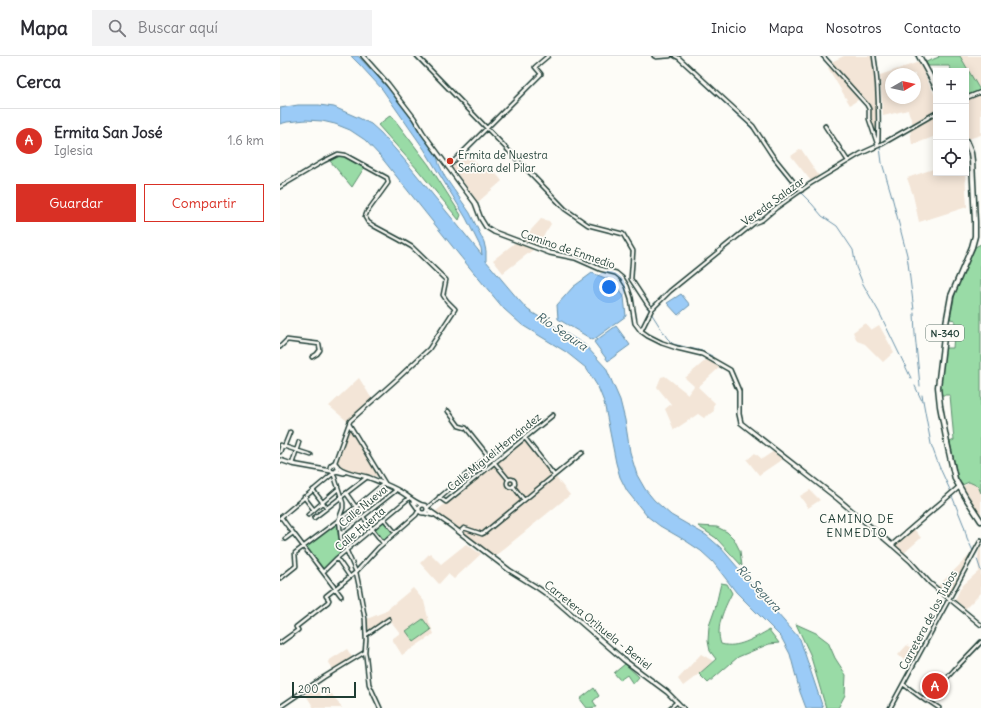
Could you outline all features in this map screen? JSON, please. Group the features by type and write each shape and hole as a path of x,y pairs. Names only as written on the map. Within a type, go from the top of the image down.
{"highway":[{"path":"919,56 933,82"},
{"name":"N-340","path":"969,148 971,153 976,222 975,236 972,247 951,296 938,387 940,406 954,474 959,487 981,521"}],"main road":[{"name":"Camino de Enmedio","path":"363,56 388,84 414,118 475,203 481,219 486,227 494,232 550,253 575,258 600,270 616,274 622,278 627,286 631,298 635,323 641,330"},
{"path":"641,330 648,336 662,343 702,354 730,370 738,391 741,423 838,499 892,544 959,487"},
{"name":"Carretera Orihuela - Beniel","path":"280,460 292,464 322,468 333,473 366,478 396,490 414,502 420,511 434,516 555,600 616,653 667,692 683,708"},
{"path":"333,464 330,468 333,473 338,469 337,466"},
{"name":"Carretera Orihuela - Beniel","path":"322,468 335,464 342,470 362,475 400,491 415,502 425,506 498,561"},
{"path":"422,505 419,506 420,511 426,512 427,508"}],"street":[{"path":"417,56 565,209 588,225 623,234 633,251 631,279 652,310"},
{"path":"448,167 541,74 535,67 548,56"},
{"path":"654,56 670,56"},
{"path":"675,56 753,126 772,155 802,190"},
{"path":"823,56 867,105 869,109 869,120 878,146"},
{"path":"874,56 878,83 878,146"},
{"path":"969,97 981,92"},
{"name":"Vereda Salazar","path":"641,330 652,310 670,291 754,224 762,220 802,190 848,161 933,115"},
{"path":"825,126 848,161"},
{"path":"280,187 338,154 345,155 387,178"},
{"path":"387,178 391,174"},
{"path":"333,464 350,421 429,349 455,309 443,295 446,280 412,247 374,226 366,219 365,217 367,212 388,184 387,178"},
{"path":"280,347 287,340 319,344 320,350 312,357"},
{"path":"448,411 459,426 466,428 486,453 487,457"},
{"name":"Calle Miguel Hernández","path":"427,508 439,497 446,502 553,415"},
{"path":"349,424 386,485"},
{"path":"280,452 290,432"},
{"path":"525,438 554,475"},
{"path":"292,464 299,442"},
{"path":"439,497 502,445"},
{"path":"282,446 311,455"},
{"path":"460,532 464,528 482,534 582,452"},
{"path":"494,462 508,480 506,482 507,485 511,487 513,486 524,500"},
{"path":"341,596 280,517 333,473 343,505 339,520 340,534 356,572 363,602 366,635 365,652 369,684 380,708"},
{"path":"314,518 366,478"},
{"path":"281,578 296,566 295,553 356,507 381,483 383,478"},
{"path":"508,480 512,478 514,480 515,482 513,486"},
{"path":"313,490 327,508"},
{"path":"308,515 338,490"},
{"name":"Calle Nueva","path":"340,534 396,490"},
{"path":"346,493 358,510"},
{"path":"304,497 314,510"},
{"name":"Calle Huerta","path":"323,572 337,558 408,499"},
{"path":"280,643 298,630 296,627 328,602 329,600 326,596 356,572 383,543 420,511"},
{"path":"363,517 383,543"},
{"path":"384,519 395,532"},
{"path":"285,540 293,533"},
{"name":"Carretera de los Tubos","path":"890,708 981,540"},
{"path":"892,544 926,579 981,625"},
{"path":"337,558 350,577"},
{"path":"366,635 389,619"},
{"path":"928,700 981,642"},
{"path":"280,707 324,677 365,652"},
{"path":"903,684 926,701 928,700 939,708"},
{"path":"670,708 677,702"}],"shaded area":[{"path":"844,56 872,56 876,77 878,112 877,137 870,119 870,106 863,97 850,105 828,68 833,65 831,62"},
{"path":"960,56 981,56 981,92 969,71 969,68 967,68"},
{"path":"919,62 933,91 933,137 912,145 910,129 914,128 908,110 883,116 880,75 885,73 885,104 921,104 921,68 901,68"},
{"path":"981,93 981,135 969,139 969,104 969,99"},
{"path":"801,149 819,176 811,181 791,156"},
{"path":"468,152 482,170 493,171 502,181 478,202 452,167"},
{"path":"933,169 933,176 965,176 967,207 919,222 913,195 907,178"},
{"path":"541,219 549,221 551,224 537,246 521,241"},
{"path":"516,242 534,249 503,273 493,260"},
{"path":"865,323 871,330 879,325 894,352 883,362 865,344 857,341 853,332"},
{"path":"706,360 720,367 698,387 715,403 713,406 714,411 704,418 698,414 674,430 665,409 671,404 657,387 661,377 665,376 688,394 694,386 685,378"},
{"path":"359,378 372,399 347,421 329,406"},
{"path":"349,428 380,477 348,471 336,462"},
{"path":"525,439 570,495 495,556 435,512"},
{"path":"774,451 784,458 759,475 747,460 755,453 762,459"},
{"path":"971,482 978,484 981,492 981,521 980,515 963,486"},
{"path":"810,490 820,500 808,508 800,496"},
{"path":"911,525 921,538 904,553 892,541"},
{"path":"981,541 981,593 965,609 955,600 961,587 979,571 978,557"},
{"path":"466,544 481,554 454,579 448,574 439,584 420,563 430,553 441,564"},
{"path":"973,552 949,595 944,592 938,586"},
{"path":"413,588 424,601 429,622 434,634 402,655 392,639 400,633 389,619 367,632 367,619 384,612"},
{"path":"907,645 919,652 910,665 898,655"},
{"path":"347,649 352,657 333,669 328,661"},
{"path":"701,654 713,661 683,686 678,679"},
{"path":"313,686 316,693 319,692 323,698 331,693 342,708 314,708 304,692"}],"green space":[{"path":"938,56 960,56 967,68 928,66 926,62 939,57"},
{"path":"969,71 981,92 969,99"},
{"path":"391,115 429,165 461,215 459,220 418,170 378,125"},
{"path":"343,156 364,168 352,187 330,161"},
{"path":"981,244 981,493 978,486 969,482 962,485 958,478 950,442 954,440 950,395 940,395 939,381 945,348 953,348 955,320 950,319 956,289 975,247"},
{"path":"384,520 393,532 383,540 374,529"},
{"path":"338,522 338,536 343,549 323,569 306,547"},
{"path":"698,526 717,527 727,532 734,539 740,551 742,566 716,538"},
{"path":"721,583 727,584 732,593 721,618 719,638 721,644 740,644 769,630 779,643 769,644 738,657 708,683 699,674 716,659 710,651 708,641 709,626 715,609"},
{"path":"423,619 431,630 414,642 406,631"},
{"path":"796,624 816,633 828,642 835,658 846,675 845,695 838,708 826,708 810,654"},
{"path":"625,664 639,677 633,684 627,675 620,680 614,673"},
{"path":"594,688 599,696 593,701 597,707 587,708 580,699"}],"water":[{"name":"Río Segura","path":"351,56 358,56 397,97 437,156 445,177 470,213 484,242 486,261 528,310 585,345 606,368 620,400 630,452 637,475 645,489 654,500 671,515 706,535 720,547 800,639 823,708 806,708 800,692 790,654 781,637 736,592 713,562 701,551 660,526 647,516 627,491 620,477 616,463 604,402 598,387 586,368 566,352 522,325 504,309 381,157 365,140 350,130 322,121 306,120 280,124 280,108 298,105 319,105 334,107 371,124 402,157 482,255 481,248 466,218 424,149 382,89"},
{"path":"592,273 616,282 624,297 626,316 593,340 558,319 557,305 573,287"},
{"path":"681,294 690,305 678,315 667,303"},
{"path":"616,326 630,345 608,361 594,342"}],"waterway":[{"path":"876,56 880,100 880,143"},
{"path":"693,74 754,131 773,160 798,191"},
{"path":"880,147 882,163 907,255 914,310"},
{"path":"801,193 822,216 837,226 853,250 856,267 863,284 879,312 911,378"},
{"path":"565,210 585,225 623,236"},
{"path":"630,281 649,310"},
{"path":"651,313 667,338 673,344 702,351 712,356"},
{"path":"914,313 920,386"},
{"path":"915,386 922,401"},
{"path":"922,395 931,444 951,492"},
{"path":"952,496 973,551"},
{"path":"977,559 981,571"}],"place":[{"name":"Ermita de Nuestra Señora del Pilar","path":"450,161"},
{"name":"Ermita San José","path":"935,686"}],"district":[{"name":"CAMINO DE ENMEDIO","path":"857,525"}]}
